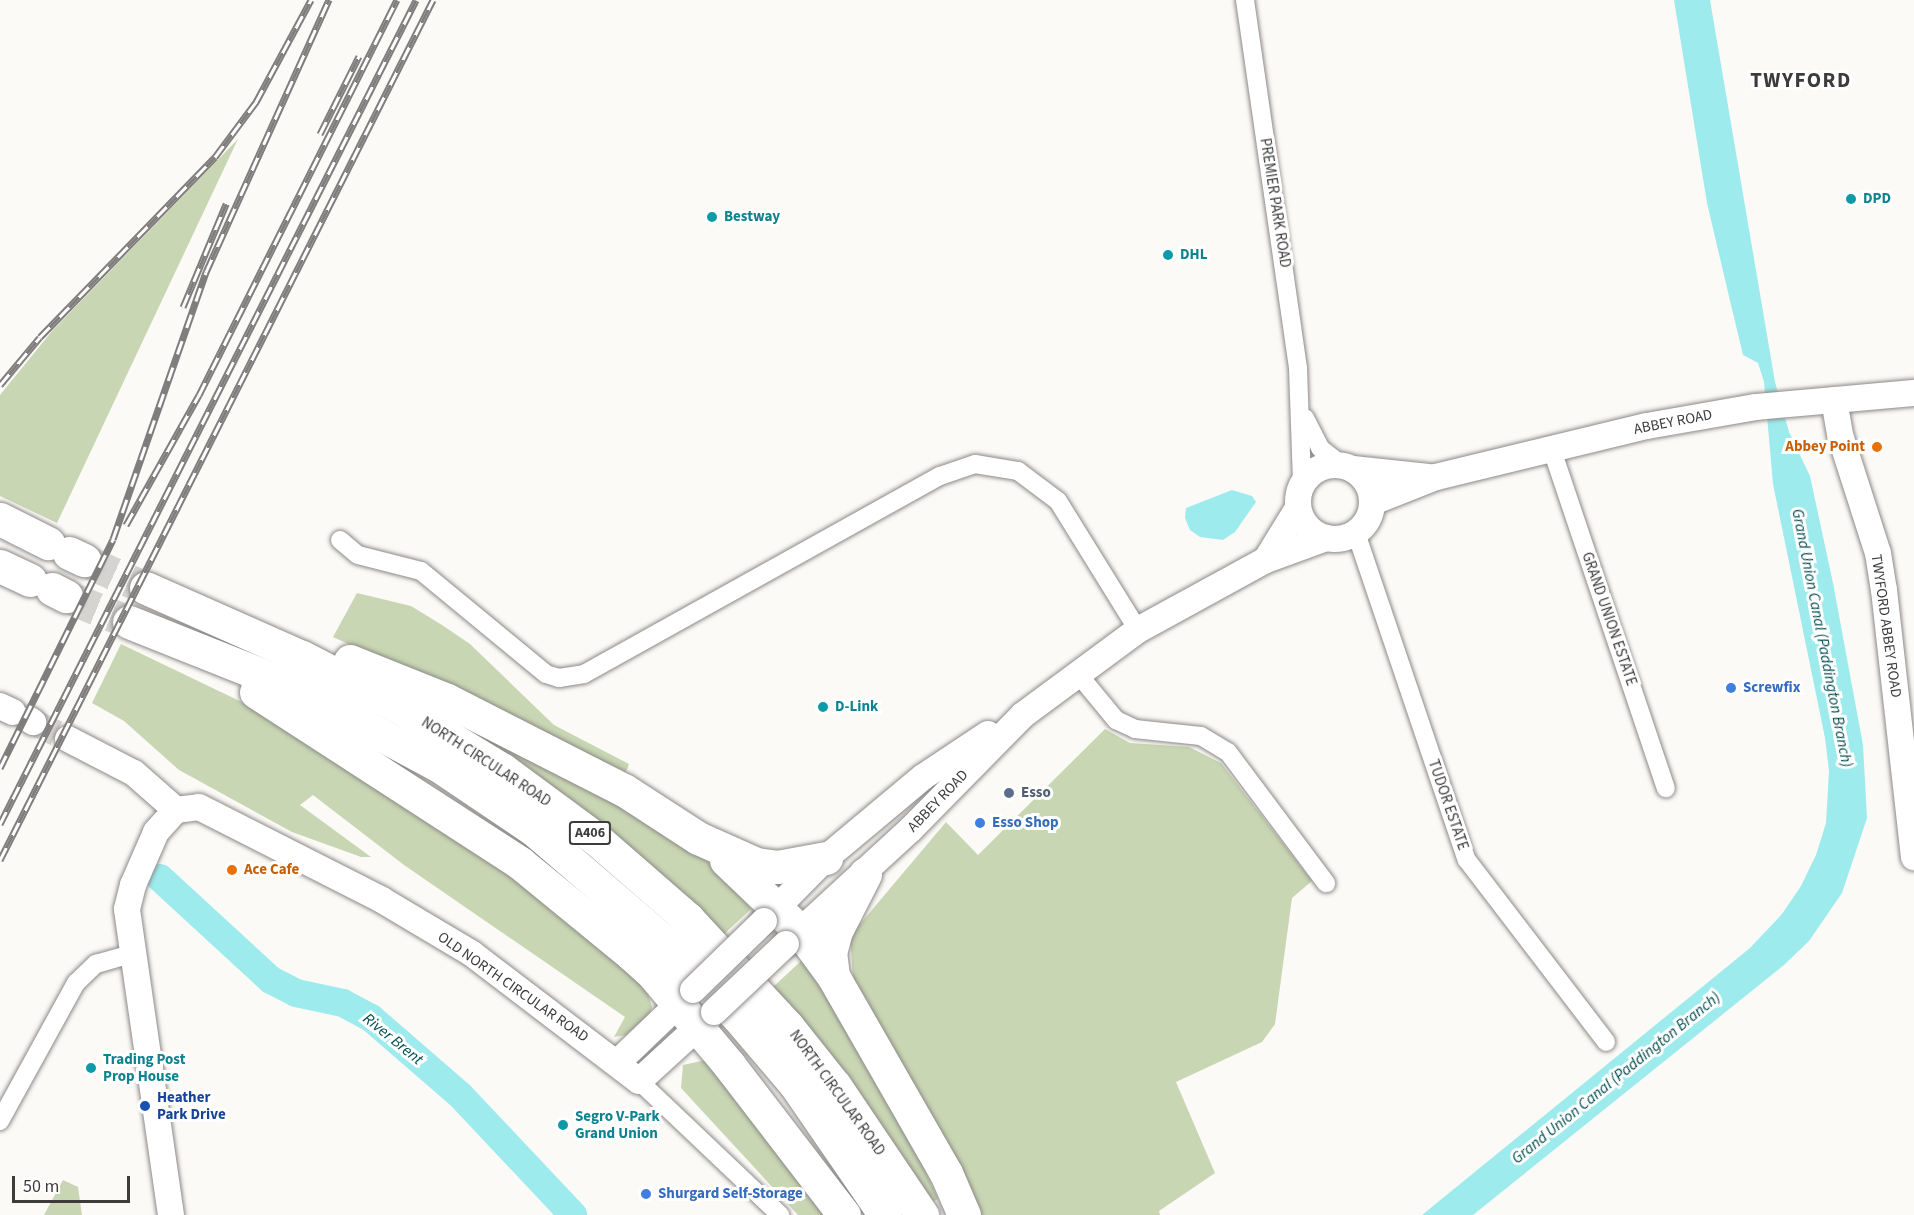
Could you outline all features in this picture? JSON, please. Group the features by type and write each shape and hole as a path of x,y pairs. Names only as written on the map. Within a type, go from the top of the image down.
{"highway":[{"path":"0,519 67,552"},
{"path":"0,566 49,588"},
{"name":"NORTH CIRCULAR ROAD","path":"698,838 624,790 447,700 309,644 146,588 302,657 406,711 512,776 595,838 687,918 788,1027 842,1095 922,1215"},
{"name":"NORTH CIRCULAR ROAD","path":"696,1008 653,974 566,897 284,708 129,622 290,686 441,767 533,829 656,933 738,1017 795,1084 885,1215"},
{"path":"698,838 763,866 826,858"},
{"path":"698,838 793,938 833,976 946,1173 964,1215"},
{"path":"833,976 830,953 836,931 865,874"},
{"path":"696,1008 844,1215"}],"street":[{"name":"PREMIER PARK ROAD","path":"1245,0 1287,279 1301,407 1300,496"},
{"name":"ABBEY ROAD","path":"1373,502 1436,477 1647,426 1756,407 1914,393"},
{"name":"TWYFORD ABBEY ROAD","path":"1834,400 1841,438 1878,553 1914,857"},
{"name":"PREMIER PARK ROAD","path":"1301,407 1320,448 1348,467"},
{"name":"GRAND UNION ESTATE","path":"1552,450 1666,788"},
{"path":"340,540 358,555 421,570 546,674 559,678 584,674 940,476 975,464 1017,471 1058,501 1138,630"},
{"name":"ABBEY ROAD","path":"1348,467 1436,477"},
{"path":"1266,560 1300,496 1319,468 1348,467 1369,487 1373,502 1366,524 1356,533 1345,538 1326,538 1309,529 1300,496"},
{"name":"TUDOR ESTATE","path":"1356,533 1467,860 1606,1042"},
{"name":"ABBEY ROAD","path":"639,1081 770,914 826,858 923,777 1023,715 1138,630 1266,560 1326,538"},
{"path":"1078,674 1116,720 1135,729 1201,736 1228,752 1326,883"},
{"name":"ABBEY ROAD","path":"618,1062 793,938 865,874 1023,715"},
{"path":"68,739 134,772 176,810 156,832 129,895 127,920 171,1215"},
{"name":"OLD NORTH CIRCULAR ROAD","path":"176,810 199,807 382,900 471,953 618,1062 639,1081"},
{"path":"0,1121 76,982 96,964 132,954"},
{"path":"639,1081 780,1215"}],"green space":[{"path":"238,139 57,523 0,496 0,395 52,331"},
{"path":"357,593 411,606 442,625 470,644 554,725 629,764 626,772 333,637"},
{"path":"121,644 252,707 496,861 611,955 647,991 652,1007 649,1015 626,1035 614,1037 625,1017 404,865 313,795 300,805 371,857 361,857 292,832 179,770 124,721 92,703"},
{"path":"473,725 615,800 693,849 741,889 751,909 723,935 638,853 576,803 470,732"},
{"path":"1105,729 1130,743 1189,747 1221,763 1312,881 1292,898 1275,1024 1262,1042 1176,1082 1215,1173 1159,1211 1160,1215 964,1215 855,1006 850,936 946,822 978,855"},
{"path":"801,961 820,976 908,1132 938,1199 930,1203 849,1076 772,988"},
{"path":"706,1060 834,1215 798,1215 681,1088 683,1065"},
{"path":"63,1180 78,1187 82,1215 44,1215"}],"water":[{"name":"Grand Union Canal (Paddington Branch)","path":"1674,0 1710,0 1775,382 1789,432 1810,476 1833,583 1863,745 1867,818 1842,893 1809,941 1784,965 1473,1215 1422,1215 1750,948 1782,914 1801,886 1816,855 1826,823 1829,771 1825,738 1773,484 1764,382 1758,363 1743,355 1731,305 1707,203"},
{"path":"1232,490 1252,496 1256,502 1235,532 1223,540 1200,537 1190,530 1185,518 1186,508"}],"waterway":[{"name":"River Brent","path":"160,878 271,980 296,993 343,1003 371,1018 460,1095 573,1215"}],"tunnel":[{"path":"84,560 146,588"},
{"path":"66,596 129,622"},
{"path":"33,722 68,739"}],"railway":[{"path":"0,385 40,337 215,157 256,102 311,0"},
{"path":"0,768 113,539 206,272 329,0"},
{"path":"126,525 199,395 397,0"},
{"path":"0,824 416,0"},
{"path":"0,860 433,0"},
{"path":"320,134 359,56"},
{"path":"183,307 226,204"}],"place":[{"name":"DPD","path":"1851,199"},
{"name":"Bestway","path":"712,217"},
{"name":"DHL","path":"1168,255"},
{"name":"Abbey Point","path":"1877,447"},
{"name":"Screwfix","path":"1731,688"},
{"name":"D-Link","path":"823,707"},
{"name":"Esso","path":"1009,793"},
{"name":"Esso Shop","path":"980,823"},
{"name":"Ace Cafe","path":"232,870"},
{"name":"Trading Post Prop House","path":"91,1068"},
{"name":"Heather Park Drive","path":"145,1106"},
{"name":"Segro V-Park Grand Union","path":"563,1125"},
{"name":"Shurgard Self-Storage","path":"646,1194"}],"district":[{"name":"TWYFORD","path":"1801,80"}]}
